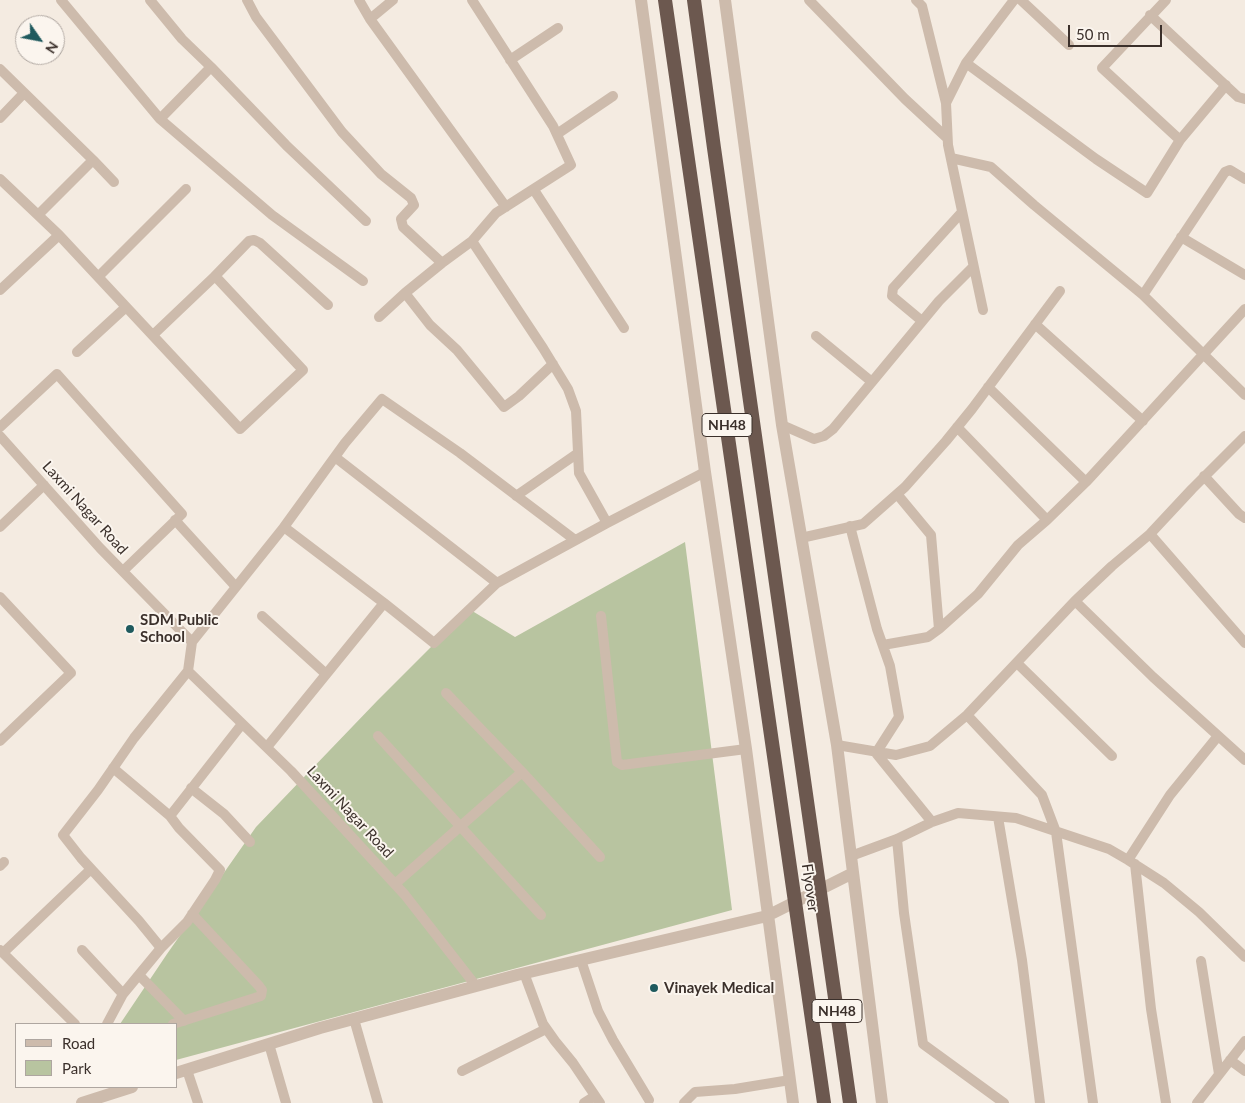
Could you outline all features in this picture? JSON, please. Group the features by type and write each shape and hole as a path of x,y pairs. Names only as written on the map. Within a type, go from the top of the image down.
{"highway":[{"name":"Flyover","path":"665,0 824,1103"},
{"name":"Flyover","path":"694,0 850,1103"}],"street":[{"path":"61,0 160,119 272,215 363,281"},
{"path":"150,0 182,39 211,66 286,145 366,221"},
{"path":"247,0 256,16 342,132 381,174 411,198 414,205 401,219 402,227 442,263"},
{"path":"358,0 370,20 506,207"},
{"path":"370,20 393,0"},
{"path":"379,317 442,263 472,241 496,213 571,165 557,134 472,0"},
{"path":"640,0 705,472 746,749 793,1103"},
{"path":"725,0 782,425 837,745 882,1103"},
{"path":"809,0 898,92 946,137"},
{"path":"916,0 922,6 946,103 946,137 983,310"},
{"path":"946,103 966,63 1014,0"},
{"path":"1021,0 1069,46"},
{"path":"1166,0 1102,68 1180,140"},
{"path":"1150,15 1238,96 1245,99"},
{"path":"510,60 558,28"},
{"path":"966,63 1145,193 1148,192 1180,140 1226,85"},
{"path":"160,119 211,66"},
{"path":"0,68 114,182"},
{"path":"0,118 24,92"},
{"path":"557,134 613,96"},
{"path":"951,158 991,167 1143,295 1245,395"},
{"path":"38,215 93,160"},
{"path":"1143,295 1225,172 1230,170 1245,179"},
{"path":"0,179 59,235 240,429 303,370 216,276"},
{"path":"98,277 186,189"},
{"path":"534,190 624,328"},
{"path":"922,321 892,296 893,288 962,212"},
{"path":"0,290 59,235"},
{"path":"1181,237 1245,275"},
{"path":"153,335 216,276 249,241 254,240 267,249 328,305"},
{"path":"472,241 568,389 576,411 579,473 606,523"},
{"path":"782,425 814,438 824,436 833,429 939,301 973,267"},
{"path":"800,538 863,524 905,487 957,427 1060,291"},
{"path":"406,293 430,326 457,350 504,407 519,396 553,364"},
{"path":"77,352 126,307"},
{"path":"883,645 928,637 978,594 1018,545 1086,482 1245,309"},
{"path":"1035,324 1143,421"},
{"path":"816,336 872,382"},
{"path":"0,427 57,374 182,514 123,571"},
{"path":"988,387 1086,482"},
{"path":"160,948 139,921 91,869 63,835 134,738 188,671 192,642 284,527 335,457 382,399 460,453 575,540"},
{"path":"957,427 1047,520"},
{"name":"Laxmi Nagar Road","path":"0,436 123,571 192,642"},
{"path":"837,745 896,755 930,746 967,715 1075,602 1112,566 1150,534 1204,476 1245,436"},
{"path":"516,496 578,453"},
{"path":"335,457 497,583"},
{"path":"284,527 434,643 497,583 606,523 705,472"},
{"path":"1204,476 1245,518"},
{"path":"0,527 44,485"},
{"path":"897,494 931,535 939,628"},
{"path":"175,520 236,587"},
{"path":"850,526 877,629 890,666 899,717 876,753"},
{"path":"1150,534 1245,643"},
{"path":"0,597 71,673 2,736"},
{"path":"1075,602 1153,677 1245,760"},
{"path":"267,747 384,603"},
{"path":"262,616 326,674"},
{"path":"601,616 617,762 622,765 746,749"},
{"path":"1017,663 1112,756"},
{"name":"Laxmi Nagar Road","path":"188,671 291,771 395,884 476,986"},
{"path":"446,693 600,857"},
{"path":"967,715 1042,795 1056,832 1093,1103"},
{"path":"170,816 242,724"},
{"path":"378,736 541,915"},
{"path":"1166,1103 1151,1009 1132,862 1170,795 1218,736"},
{"path":"876,753 932,822"},
{"path":"108,1023 124,994 160,948 187,922 220,870 179,828 170,816 113,768"},
{"path":"395,884 522,772"},
{"path":"191,788 224,814 250,842"},
{"path":"851,856 958,813 1016,818 1109,849 1132,862 1171,889 1199,912 1245,957"},
{"path":"998,817 1022,960 1040,1103"},
{"path":"897,839 904,913 924,1044 1004,1103"},
{"path":"74,1023 1,952 91,869"},
{"path":"198,1103 182,1071 354,1019 524,973 767,916 853,873"},
{"path":"177,1023 262,996 262,990 192,914"},
{"path":"82,950 124,994"},
{"path":"581,960 598,1011 649,1100"},
{"path":"1201,961 1219,1074"},
{"path":"524,973 546,1029 598,1099 584,1103"},
{"path":"139,975 184,1021"},
{"path":"354,1019 378,1103"},
{"path":"462,1071 546,1029"},
{"path":"1198,1103 1245,1041"},
{"path":"269,1044 286,1103"},
{"path":"1230,1060 1245,1071"},
{"path":"684,1103 695,1092 790,1080"},
{"path":"82,1103 129,1088"}],"green space":[{"path":"685,542 732,910 178,1059 178,1023 121,1023 256,827 377,701 469,609 515,637"}],"place":[{"name":"SDM Public School","path":"130,629"},
{"name":"Vinayek Medical","path":"654,988"}]}
